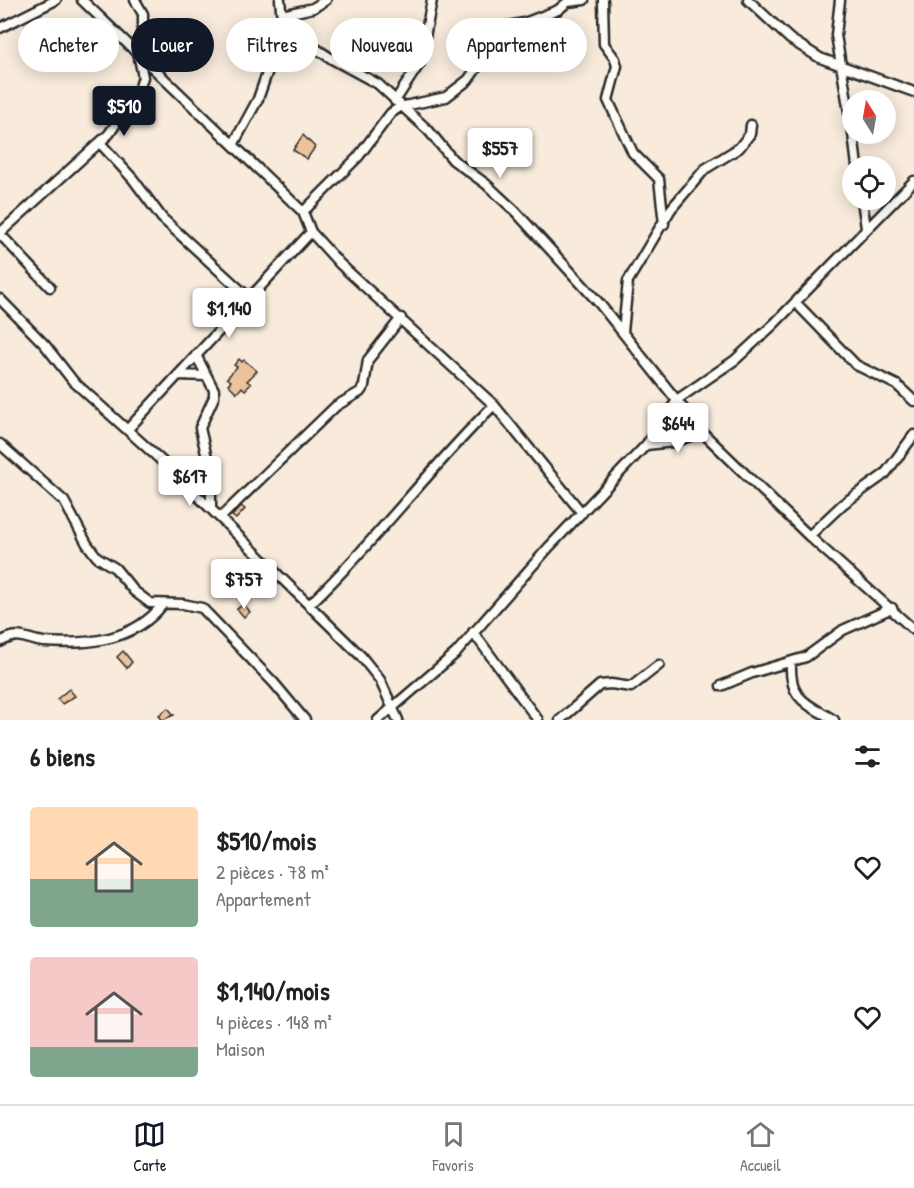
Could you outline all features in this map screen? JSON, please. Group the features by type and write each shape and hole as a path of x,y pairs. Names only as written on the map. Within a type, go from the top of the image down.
{"street":[{"path":"0,28 56,0"},
{"path":"82,0 131,46"},
{"path":"135,0 143,18"},
{"path":"280,0 282,18"},
{"path":"282,15 313,8 326,0"},
{"path":"303,212 357,157 398,104 420,63 432,0"},
{"path":"398,104 446,97 468,80 476,69 492,28 524,23 558,10 569,1 584,0"},
{"path":"603,0 604,44 615,59 617,66 608,100 633,153 658,179 664,224"},
{"path":"748,0 790,39 820,58 914,92"},
{"path":"840,0 836,35 846,90"},
{"path":"318,50 378,84 429,131 453,160 486,184 515,211 622,332 678,399 702,432 809,536 914,630"},
{"path":"50,287 0,233 100,143 118,123 139,90 143,77 142,72"},
{"path":"158,72 303,212 311,232 340,264 494,405 582,513"},
{"path":"233,145 258,99 267,72"},
{"path":"622,332 628,281 671,209 705,170 739,148 750,134 750,125"},
{"path":"100,143 133,179 162,218 249,298"},
{"path":"378,720 456,653 646,445 678,399 735,360 796,303 866,228 914,181"},
{"path":"863,210 866,228"},
{"path":"128,429 311,232"},
{"path":"0,299 45,345 73,381 128,429 211,508 309,605 380,680 398,720"},
{"path":"796,303 856,365 897,385 914,401"},
{"path":"220,518 325,415 345,399 360,392 364,386 368,360 401,318"},
{"path":"196,355 214,390 214,397 204,416 200,436 211,475 211,508"},
{"path":"178,375 206,376"},
{"path":"309,605 372,542 447,451 494,405"},
{"path":"646,445 673,442 702,432"},
{"path":"809,536 843,504 885,474 914,435"},
{"path":"0,444 64,501 87,544 97,557 115,568 141,598 150,603 183,604 202,608 274,683 305,720"},
{"path":"0,642 19,634 44,642 116,637 136,630 163,604"},
{"path":"721,686 814,653 843,630 892,608"},
{"path":"473,632 538,720"},
{"path":"791,662 791,678 799,698 806,705 834,720"},
{"path":"560,720 600,685 631,687 659,665"},
{"path":"568,712 576,720"}],"building":[{"path":"303,135 315,147 307,159 293,150"},
{"path":"239,359 242,362 244,360 257,371 247,381 251,384 245,390 242,387 237,393 228,384 231,381 227,378 237,367 234,365"},
{"path":"241,506 245,509 236,519 232,516"},
{"path":"228,566 234,574 227,579 221,570"},
{"path":"244,604 250,612 244,617 237,609"},
{"path":"123,651 132,662 127,668 117,657"},
{"path":"69,689 75,696 62,704 57,699"},
{"path":"168,708 174,715 162,720 159,715"}]}
